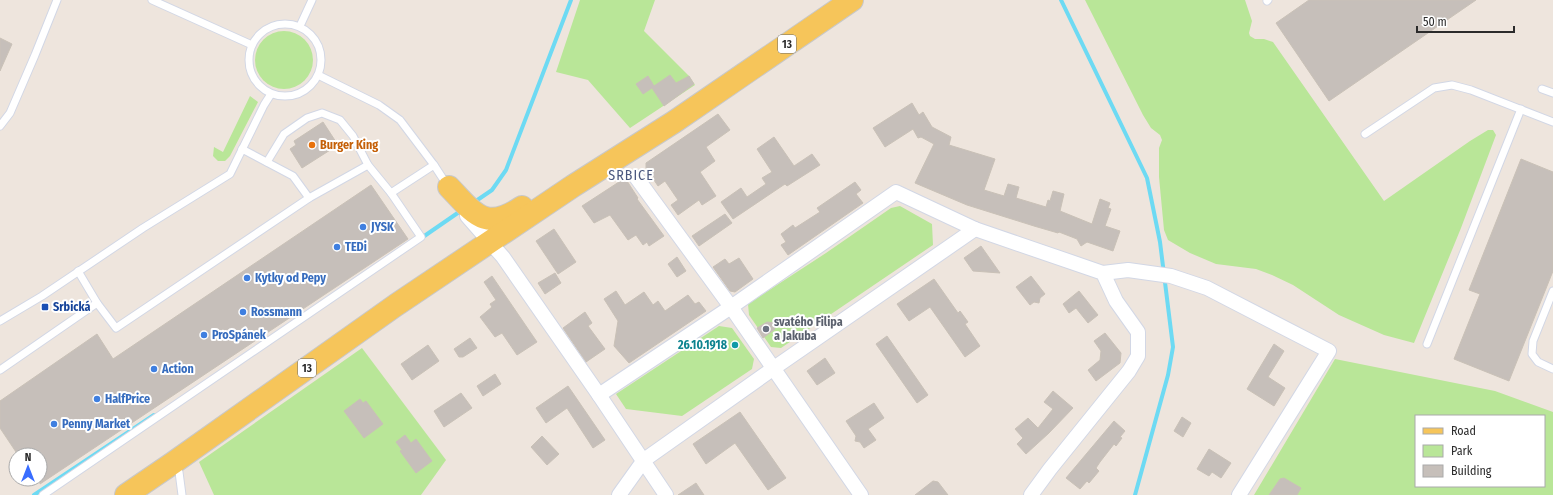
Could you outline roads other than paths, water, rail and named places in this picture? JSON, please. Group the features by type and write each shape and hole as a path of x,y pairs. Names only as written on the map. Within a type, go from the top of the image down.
{"main road":[{"name":"13","path":"126,495 396,305 573,186 674,122 852,0"},
{"path":"458,202 481,217 499,219 509,216 546,190 581,171 629,151"}],"street":[{"path":"636,176 731,307 861,495"},
{"path":"599,395 731,307 896,192 975,229 1103,273 1128,270 1170,276 1207,288 1329,351 1239,495"},
{"path":"458,202 489,242 503,257 644,460 666,495"},
{"path":"618,495 644,460 975,229"},
{"path":"1031,495 1050,469 1129,371 1138,356 1138,332 1116,301 1103,273"}],"lane":[{"path":"0,126 10,113 41,42 57,0"},
{"path":"152,0 252,45"},
{"path":"300,26 312,0"},
{"path":"278,24 300,26 310,34 316,42 320,52 321,62 318,75 313,83 294,95 283,96 272,94 262,88 254,79 250,68 249,57 252,45 258,36 267,28 278,24"},
{"path":"318,75 378,105 400,120 434,165 458,202"},
{"path":"1365,134 1434,88 1452,85 1472,90 1553,122"},
{"path":"1542,89 1553,93"},
{"path":"0,321 42,296 78,270 230,174 264,105 272,94"},
{"path":"1427,344 1521,109"},
{"path":"43,495 421,237 391,193 368,165 353,136 340,120 322,113 307,118 284,134 267,162"},
{"path":"242,149 293,176 309,198"},
{"path":"78,270 97,303 116,328 309,198 368,165"},
{"path":"391,193 434,165"},
{"path":"1553,291 1533,341 1532,354 1538,362 1553,369"},
{"path":"0,370 97,303"},
{"path":"173,463 179,472 182,495"}],"waterway":[{"path":"473,203 492,190 506,170 571,0"},
{"path":"1061,0 1147,178 1160,242 1173,347 1168,375 1135,495"},
{"path":"420,239 462,210"},
{"path":"34,495 154,415"}],"place":[{"name":"Burger King","path":"312,145"},
{"name":"JYSK","path":"363,227"},
{"name":"TEDi","path":"337,247"},
{"name":"Kytky od Pepy","path":"247,278"},
{"name":"Srbická","path":"45,307"},
{"name":"Rossmann","path":"243,312"},
{"name":"svatého Filipa a Jakuba","path":"766,329"},
{"name":"ProSpánek","path":"204,335"},
{"name":"26.10.1918","path":"735,345"},
{"name":"Action","path":"154,369"},
{"name":"HalfPrice","path":"97,399"},
{"name":"Penny Market","path":"54,424"}],"district":[{"name":"SRBICE","path":"631,175"}]}
